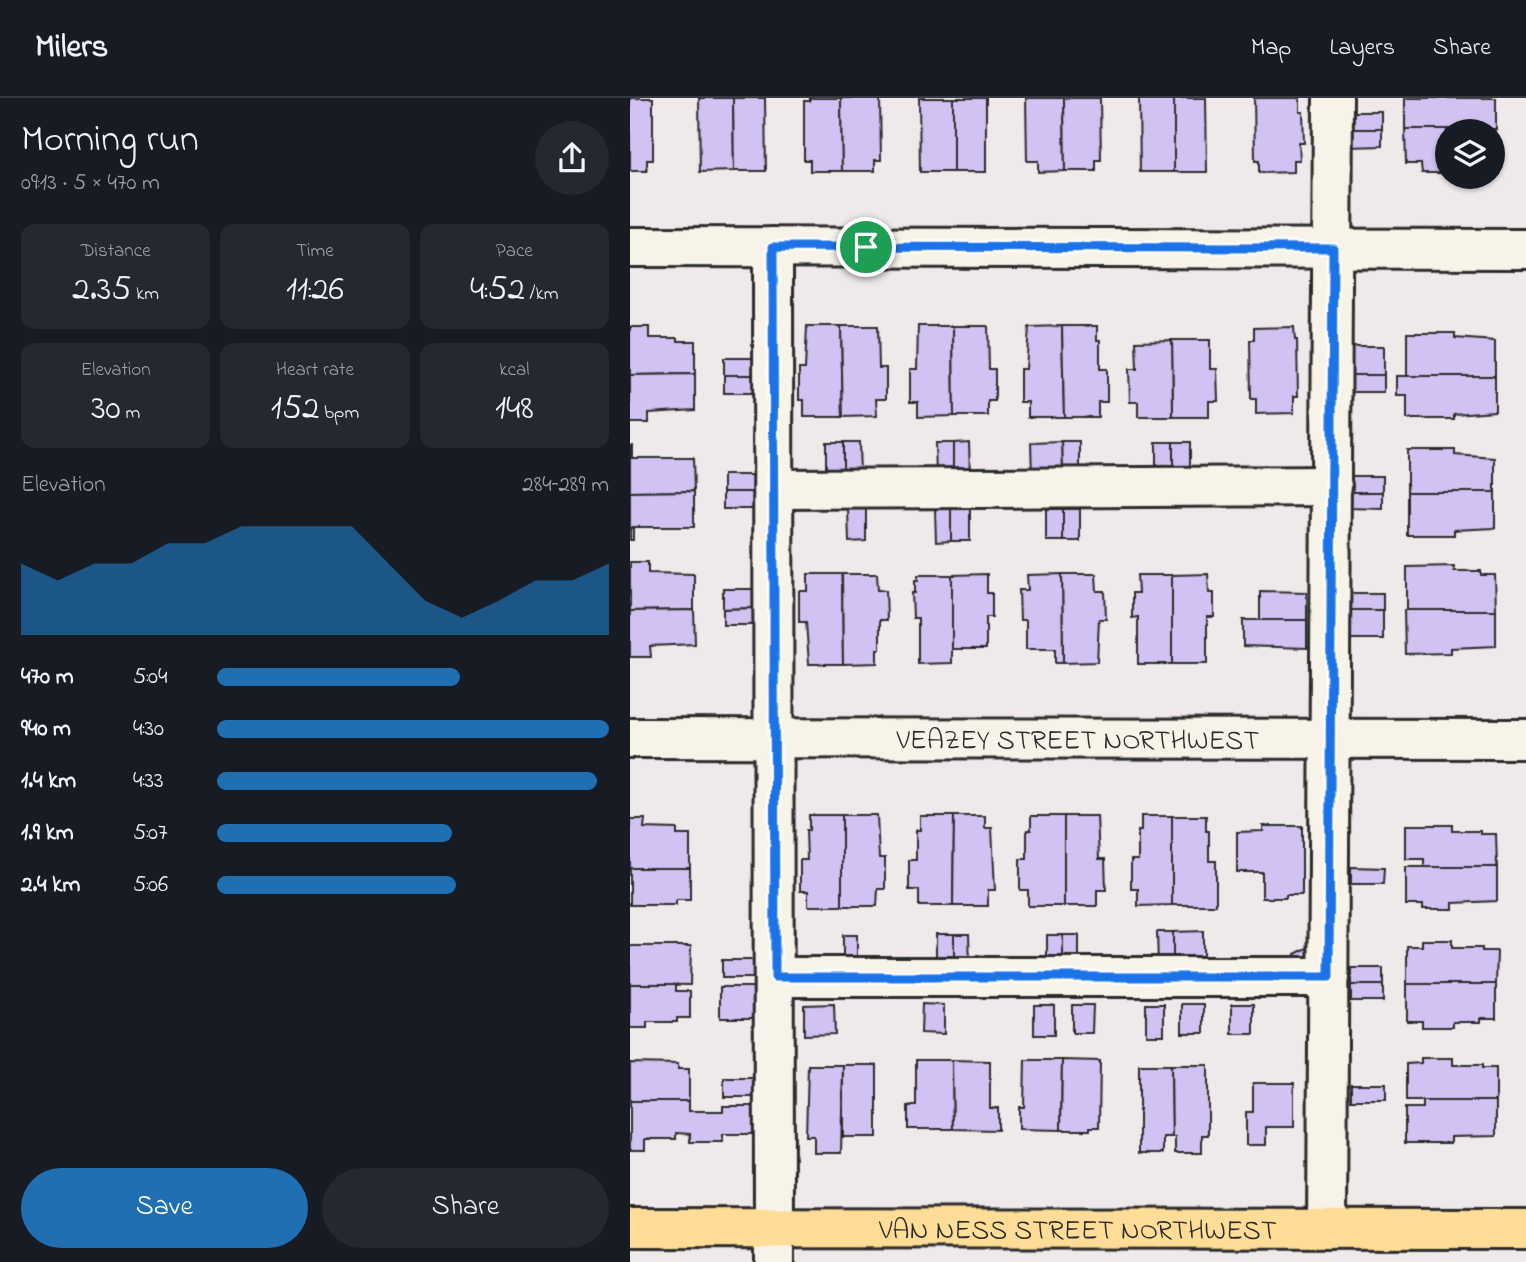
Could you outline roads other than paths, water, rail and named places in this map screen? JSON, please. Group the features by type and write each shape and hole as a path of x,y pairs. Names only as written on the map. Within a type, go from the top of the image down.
{"main road":[{"name":"VAN NESS STREET NORTHWEST","path":"630,1228 774,1245 1327,1228 1526,1228"}],"street":[{"path":"1327,1228 1333,98"},
{"path":"630,247 1526,249"},
{"path":"773,247 774,1245"},
{"path":"774,489 1332,486"},
{"name":"VEAZEY STREET NORTHWEST","path":"630,738 1526,739"},
{"path":"775,977 1329,977"}]}
